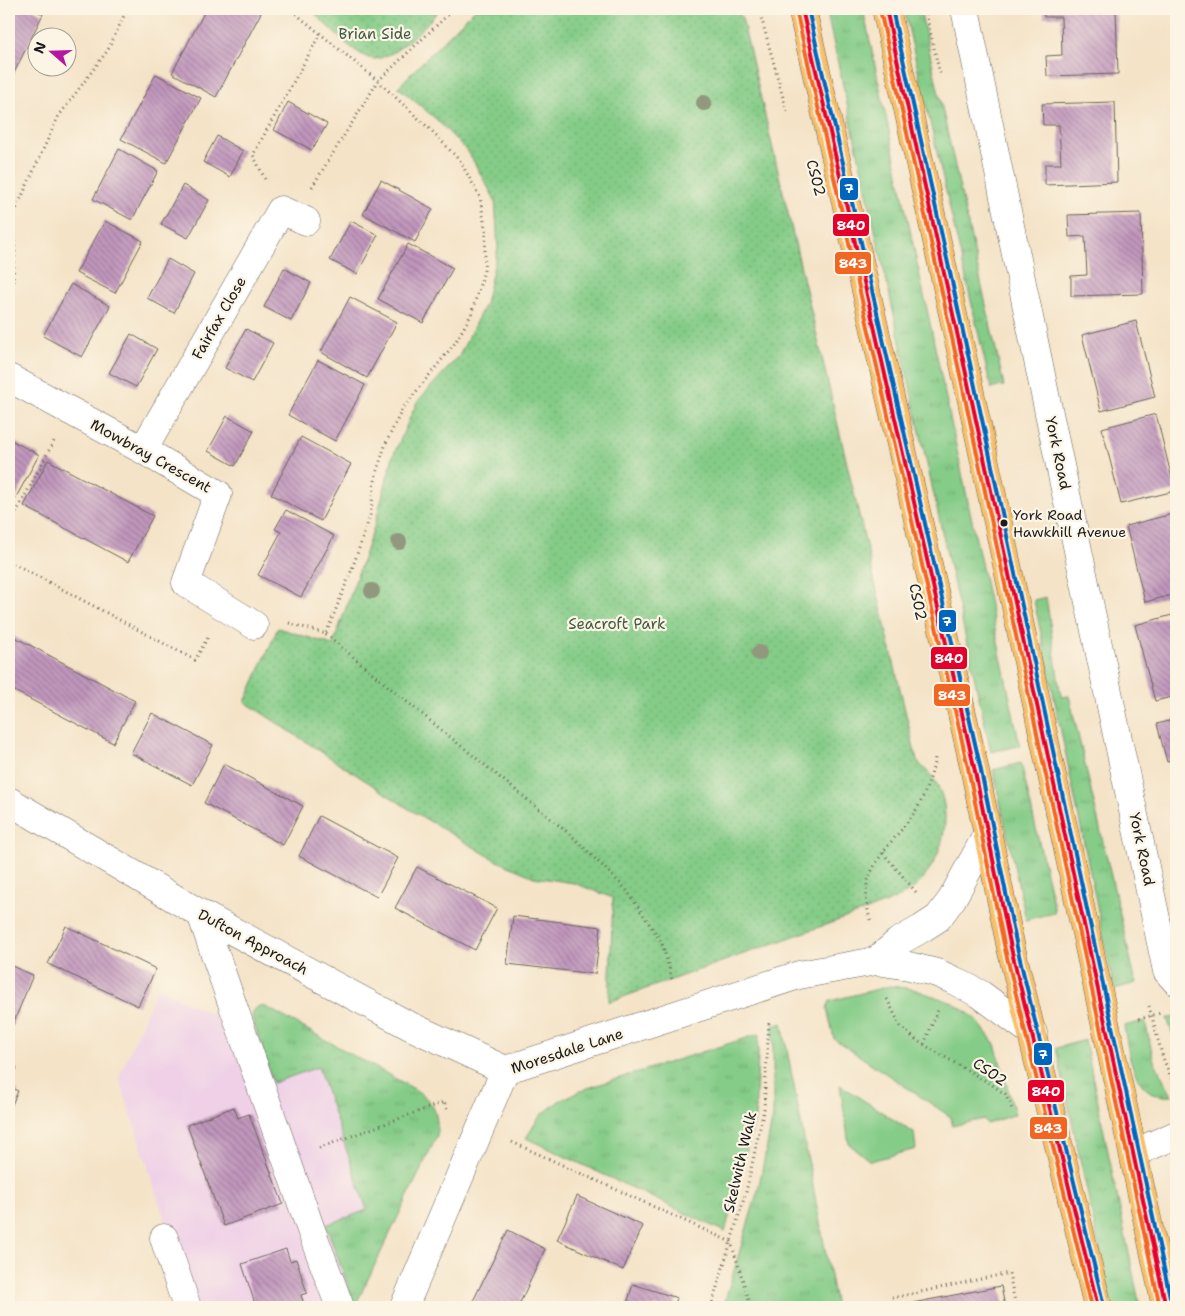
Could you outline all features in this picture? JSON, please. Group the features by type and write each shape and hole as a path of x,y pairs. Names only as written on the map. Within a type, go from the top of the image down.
{"highway":[{"path":"802,9 988,833 1012,948 1098,1307"},
{"path":"886,9 1134,1153 1168,1280 1166,1307"}],"street":[{"name":"York Road","path":"965,9 1167,970 1176,981"},
{"path":"281,210 306,221"},
{"name":"Fairfax Close","path":"143,450 281,210"},
{"name":"Mowbray Crescent","path":"9,378 143,450 218,494 186,583 254,625"},
{"name":"Dufton Approach","path":"9,801 201,914 408,1026 504,1070"},
{"path":"876,961 898,942 921,930 938,918 961,885 988,833"},
{"path":"201,914 340,1307"},
{"name":"Moresdale Lane","path":"404,1307 504,1070 799,975 876,961 909,966 937,973 953,980 980,994 1033,1033"},
{"path":"1134,1153 1176,1134"},
{"path":"164,1238 187,1307"}],"path":[{"path":"9,342 15,250 10,219 58,117 108,50 127,9"},
{"path":"290,9 378,81 434,133 460,161 480,197 486,234 484,271 471,315 455,343 403,408 386,443 376,474 370,516 352,569 326,634"},
{"path":"320,33 253,155 281,210 308,194 378,81 454,9"},
{"path":"759,9 788,116"},
{"path":"9,526 70,411"},
{"path":"9,560 195,660 224,607"},
{"path":"254,625 281,622 326,634 572,836 626,888 662,943 681,1014"},
{"path":"870,925 867,903 868,879 883,853 919,805 932,776 935,756"},
{"path":"883,853 917,893"},
{"name":"CS02","path":"886,998 901,1027 924,1044 1005,1094 1015,1114"},
{"path":"924,1044 938,1008"},
{"path":"1152,1016 1161,1013"},
{"name":"Skelwith Walk","path":"711,1307 746,1192 764,1110 769,1018"},
{"path":"287,1161 444,1102 450,1115 731,1242 751,1307"},
{"path":"892,1298 1009,1273 1016,1307"}],"shaded area":[{"path":"157,988 256,1035 317,1067 367,1210 355,1307 193,1307 119,1077"}],"green space":[{"name":"Brian Side","path":"311,9 440,9 401,47 374,59 359,53 350,46"},
{"name":"Seacroft Park","path":"475,9 736,9 742,18 917,761 935,781 944,805 944,832 936,858 922,880 906,893 887,903 609,1002 613,898 574,883 534,877 497,861 409,809 245,702 278,628 333,645 374,527 393,456 417,402 459,356 485,304 498,248 495,200 469,153 436,119 398,87"},
{"path":"826,9 863,9 1020,746 991,752"},
{"path":"904,9 920,9 1004,386 991,388"},
{"path":"1046,597 1061,697 1069,696 1136,983 1114,989 1034,600"},
{"path":"1021,763 1055,912 1026,920 993,770"},
{"path":"890,986 913,989 953,1003 975,1018 995,1044 1015,1114 987,1124 984,1119 952,1126 951,1117 834,1039 827,1008 830,1001"},
{"path":"259,1006 266,1007 416,1090 431,1104 436,1115 437,1136 355,1306 326,1225 367,1210 318,1067 273,1083 252,1017 254,1010"},
{"path":"1176,1017 1176,1044 1167,1018"},
{"path":"1145,1021 1154,1061 1172,1096 1159,1095 1149,1091 1141,1083 1131,1062 1124,1026"},
{"path":"782,1023 836,1307 723,1307 758,1190 773,1116 773,1026"},
{"path":"759,1034 755,1118 725,1232 526,1138 540,1116 559,1101 588,1088"},
{"path":"1085,1040 1140,1307 1112,1307 1056,1048"},
{"path":"840,1085 914,1133 916,1149 870,1161 849,1144"}],"building":[{"path":"9,9 32,9 43,14 36,28 28,28 28,44 11,79 9,78"},
{"path":"206,9 259,9 262,11 216,97 172,73"},
{"path":"1044,9 1116,9 1118,74 1047,76 1046,56 1062,55 1061,17 1044,17"},
{"path":"156,74 201,98 166,163 121,139"},
{"path":"288,102 327,124 312,150 274,130"},
{"path":"1115,102 1117,182 1045,185 1045,164 1061,164 1059,125 1043,125 1042,104"},
{"path":"217,136 243,151 230,177 203,162"},
{"path":"119,149 158,171 132,220 93,199"},
{"path":"381,180 433,209 415,242 363,214"},
{"path":"183,185 209,200 188,238 161,224"},
{"path":"1141,213 1143,294 1071,296 1071,276 1087,275 1085,236 1069,237 1068,215"},
{"path":"105,221 143,241 115,293 76,273"},
{"path":"351,221 378,235 357,274 330,260"},
{"path":"408,244 453,268 423,323 378,299"},
{"path":"168,259 194,274 174,313 147,298"},
{"path":"284,268 311,283 291,321 264,307"},
{"path":"71,284 110,306 82,357 43,336"},
{"path":"350,297 397,322 367,378 321,352"},
{"path":"1136,321 1155,397 1101,411 1082,335"},
{"path":"246,329 273,343 252,382 225,368"},
{"path":"131,334 157,349 136,387 109,373"},
{"path":"318,360 365,385 335,441 288,415"},
{"path":"1156,414 1175,491 1121,504 1102,428"},
{"path":"227,416 254,431 235,466 208,451"},
{"path":"301,437 351,464 321,521 271,494"},
{"path":"9,439 39,455 14,501 9,498"},
{"path":"48,460 153,516 128,562 24,506"},
{"path":"286,510 334,536 301,597 258,575 281,532 275,529"},
{"path":"1176,513 1176,594 1145,602 1126,526"},
{"path":"1176,614 1176,696 1155,701 1135,625"},
{"path":"9,634 135,701 113,743 9,688"},
{"path":"152,713 213,745 192,785 131,753"},
{"path":"1176,719 1176,759 1167,762 1157,724"},
{"path":"224,764 303,806 283,845 204,803"},
{"path":"319,816 398,858 377,897 299,856"},
{"path":"417,867 497,908 475,950 395,908"},
{"path":"513,916 601,927 595,974 507,964"},
{"path":"66,926 156,969 138,1006 48,964"},
{"path":"9,965 33,975 9,1034"},
{"path":"9,1064 17,1068 9,1086"},
{"path":"9,1087 18,1091 11,1107 9,1106"},
{"path":"234,1107 238,1118 249,1114 283,1204 224,1226 187,1125"},
{"path":"577,1196 643,1226 623,1270 557,1240"},
{"path":"508,1230 545,1249 518,1307 470,1307"},
{"path":"286,1249 290,1261 296,1259 307,1293 301,1295 305,1307 256,1307 242,1264"},
{"path":"633,1284 677,1298 674,1307 626,1307"},
{"path":"1001,1286 1005,1307 897,1307 897,1306"}],"transit line":[{"name":"840","path":"802,9 973,762 1011,948 1098,1307"},
{"name":"7","path":"808,9 979,761 1017,947 1104,1306"},
{"name":"840","path":"886,9 1166,1307"},
{"name":"7","path":"892,9 1172,1306"},
{"name":"843","path":"796,10 967,763 1005,949 1092,1307"},
{"name":"843","path":"880,10 1160,1307"}],"place":[{"name":"York Road Hawkhill Avenue","path":"1004,523"}]}
